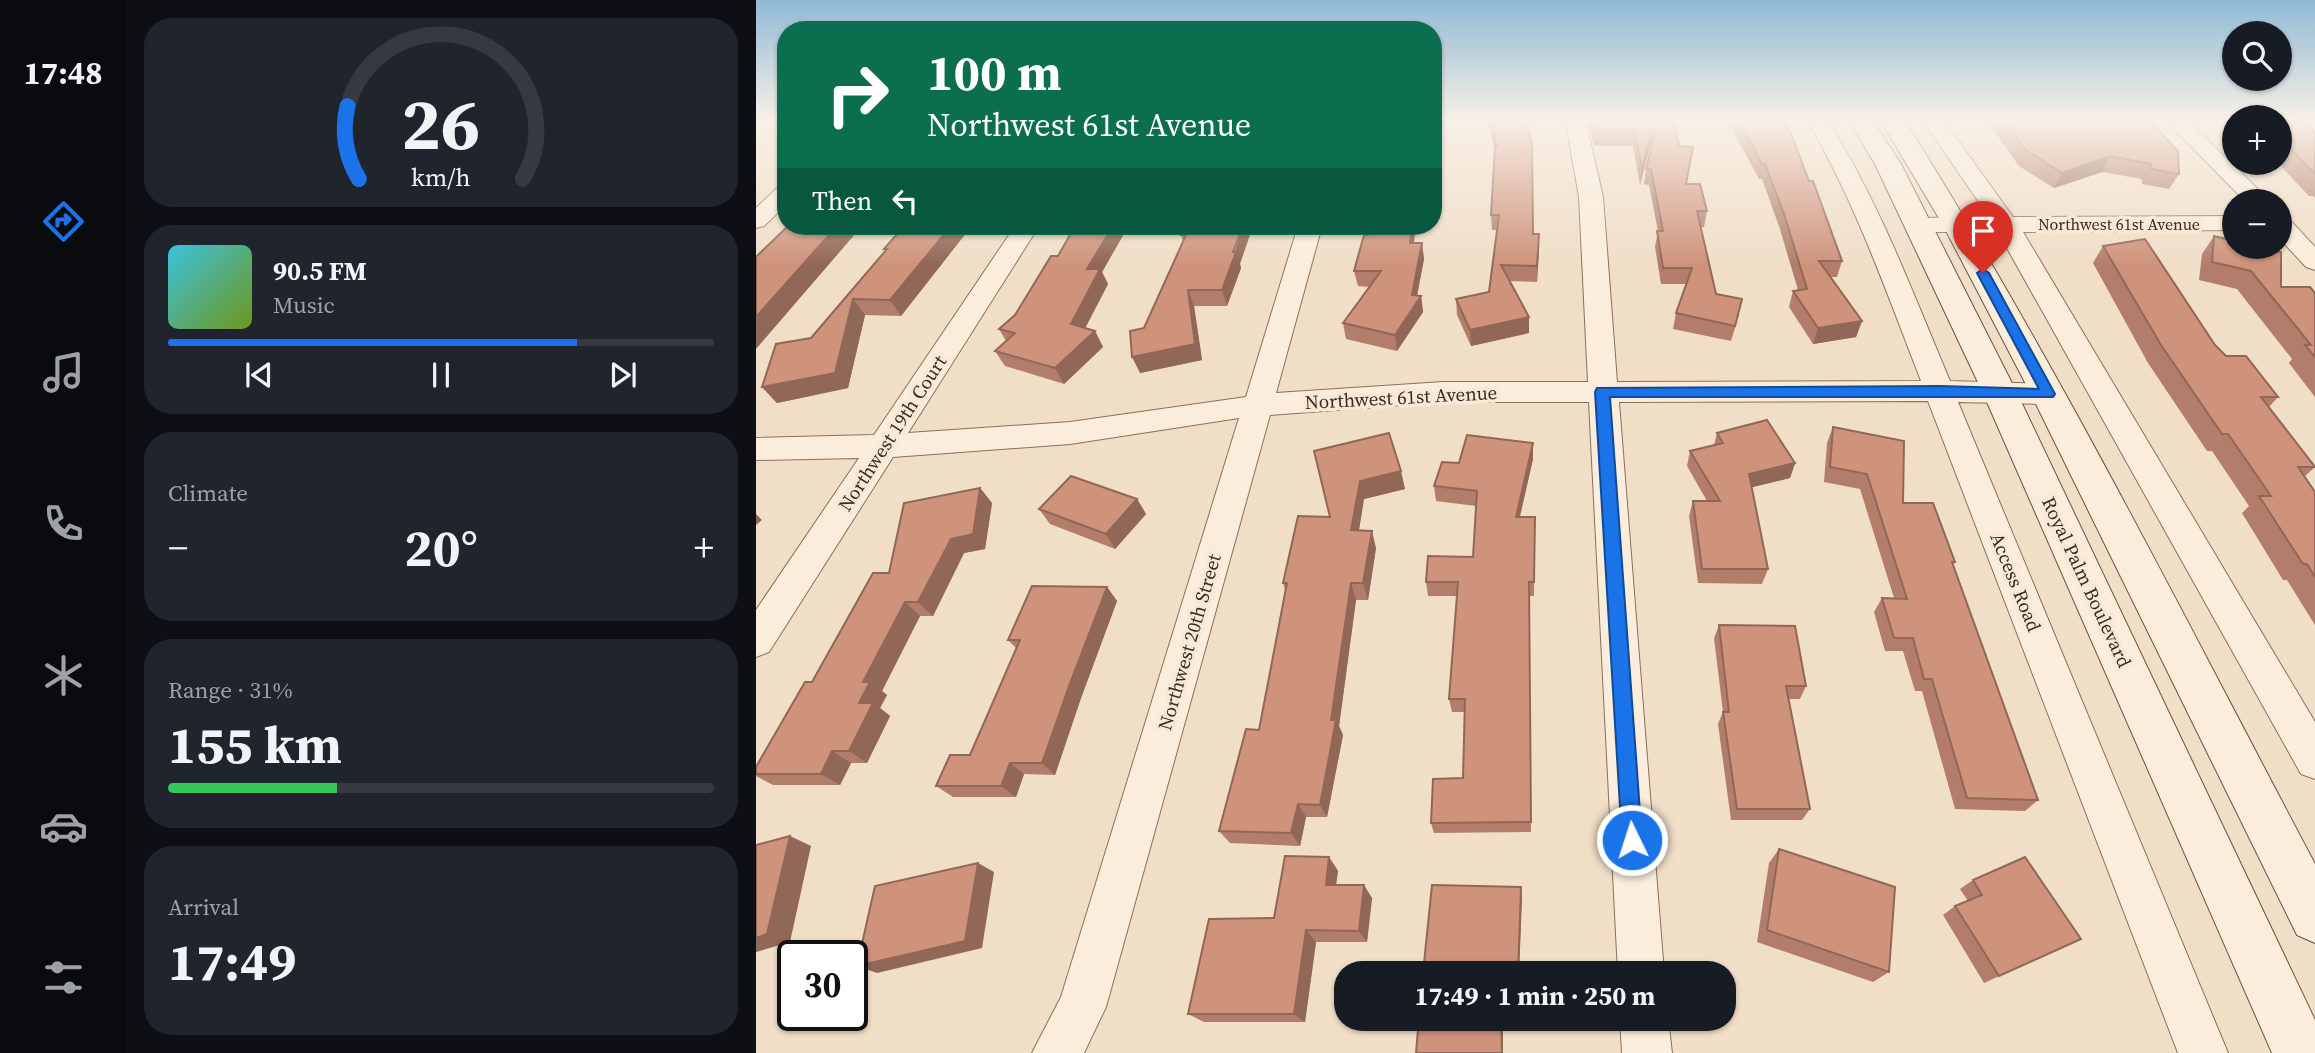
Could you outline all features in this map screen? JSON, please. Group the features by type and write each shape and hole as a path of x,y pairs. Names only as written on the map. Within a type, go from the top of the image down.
{"main road":[{"name":"Royal Palm Boulevard","path":"1891,167 1938,225 2048,394 2315,917"},
{"name":"Royal Palm Boulevard","path":"1913,167 1938,225 2000,393 2301,1053"}],"street":[{"path":"1585,167 1591,197 1640,961"},
{"name":"Access Road","path":"1845,167 1870,215 2203,1053"},
{"path":"1966,167 2006,224 2315,760"},
{"path":"2223,167 2246,189"},
{"path":"756,221 777,201"},
{"name":"Northwest 61st Avenue","path":"1938,225 2222,223"},
{"name":"Northwest 19th Court","path":"756,640 1021,235"},
{"name":"Northwest 20th Street","path":"1057,1053 1082,1007 1307,235"},
{"path":"2292,237 2315,261"},
{"name":"Northwest 61st Avenue","path":"756,449 884,446 1070,433 1259,405 1443,392 1940,391 2048,394"},
{"path":"1645,1031 1647,1053"}],"building":[{"path":"1494,167 1532,167 1533,234 1539,234 1537,266 1501,265 1529,317 1470,330 1456,299 1489,292 1499,215 1491,215"},
{"path":"1689,167 1686,184 1700,184 1707,211 1697,211 1716,294 1742,299 1735,326 1676,313 1692,268 1663,268 1657,231 1663,231 1651,169 1646,169"},
{"path":"1766,167 1804,167 1809,181 1813,181 1842,261 1819,261 1862,321 1818,328 1793,291 1807,289"},
{"path":"2053,167 2079,167 2062,173"},
{"path":"2179,167 2179,174 2151,169"},
{"path":"779,235 829,235 756,317 756,257"},
{"path":"896,235 944,235 890,300 853,299 835,373 762,387 776,344 811,338 887,249 884,249"},
{"path":"1070,235 1108,235 1087,269 1100,269 1071,324 1095,331 1055,368 995,351 1015,333 999,329 1015,315 1051,256 1058,256"},
{"path":"1186,235 1240,235 1222,290 1188,290 1195,344 1132,357 1130,331 1144,328"},
{"path":"1364,235 1411,235 1410,243 1422,243 1412,295 1421,296 1395,335 1343,323 1381,271 1354,271"},
{"path":"2214,236 2222,238 2222,259 2281,259 2281,287 2310,287 2315,293 2315,357 2305,345 2311,345 2251,271 2212,262"},
{"path":"2145,239 2215,345 2226,356 2246,356 2278,397 2261,397 2315,467 2298,467 2315,492 2315,577 2307,564 2303,564 2259,496 2271,496 2228,434 2222,434 2161,345 2103,246"},
{"path":"1767,420 1795,463 1749,474 1768,569 1702,569 1693,501 1720,501 1690,451 1723,443 1717,433"},
{"path":"1833,427 1904,441 1903,503 1933,503 2038,800 1967,798 1932,679 1924,679 1913,638 1894,638 1882,598 1907,599 1867,474 1830,467"},
{"path":"1389,433 1401,471 1360,481 1351,530 1372,531 1363,583 1351,583 1331,720 1336,720 1320,805 1298,804 1291,833 1219,831 1246,729 1259,730 1287,583 1283,583 1298,516 1330,517 1314,451"},
{"path":"1467,435 1533,443 1516,517 1535,517 1534,582 1529,582 1531,822 1431,823 1433,779 1463,778 1465,699 1449,699 1458,582 1426,582 1428,556 1473,557 1477,491 1434,486 1442,462 1459,463"},
{"path":"1071,476 1137,499 1106,534 1039,509"},
{"path":"980,488 973,534 951,539 918,602 905,602 863,682 870,682 859,703 873,703 849,751 832,751 821,774 756,774 756,767 805,682 812,682 873,573 889,573 904,503"},
{"path":"1032,586 1107,587 1042,763 1010,763 1001,786 936,786 950,755 970,755 1020,640 1008,640"},
{"path":"1719,625 1795,626 1806,686 1786,686 1810,809 1737,809 1723,712 1729,712"},
{"path":"790,836 767,934 756,938 756,845"},
{"path":"1779,849 1895,887 1889,972 1767,930"},
{"path":"1285,856 1329,857 1326,885 1364,885 1359,931 1306,930 1294,1014 1188,1014 1209,919 1274,918"},
{"path":"2025,857 2081,939 1999,976 1955,906 1982,895 1973,880"},
{"path":"978,863 965,941 868,963 868,940 863,940 875,886"},
{"path":"1432,885 1521,887 1518,961 1424,961"},
{"path":"1418,1031 1501,1031 1502,1053 1416,1053"}],"route":[{"path":"1632,840 1602,392 1940,391 2048,394 1983,273"}]}
